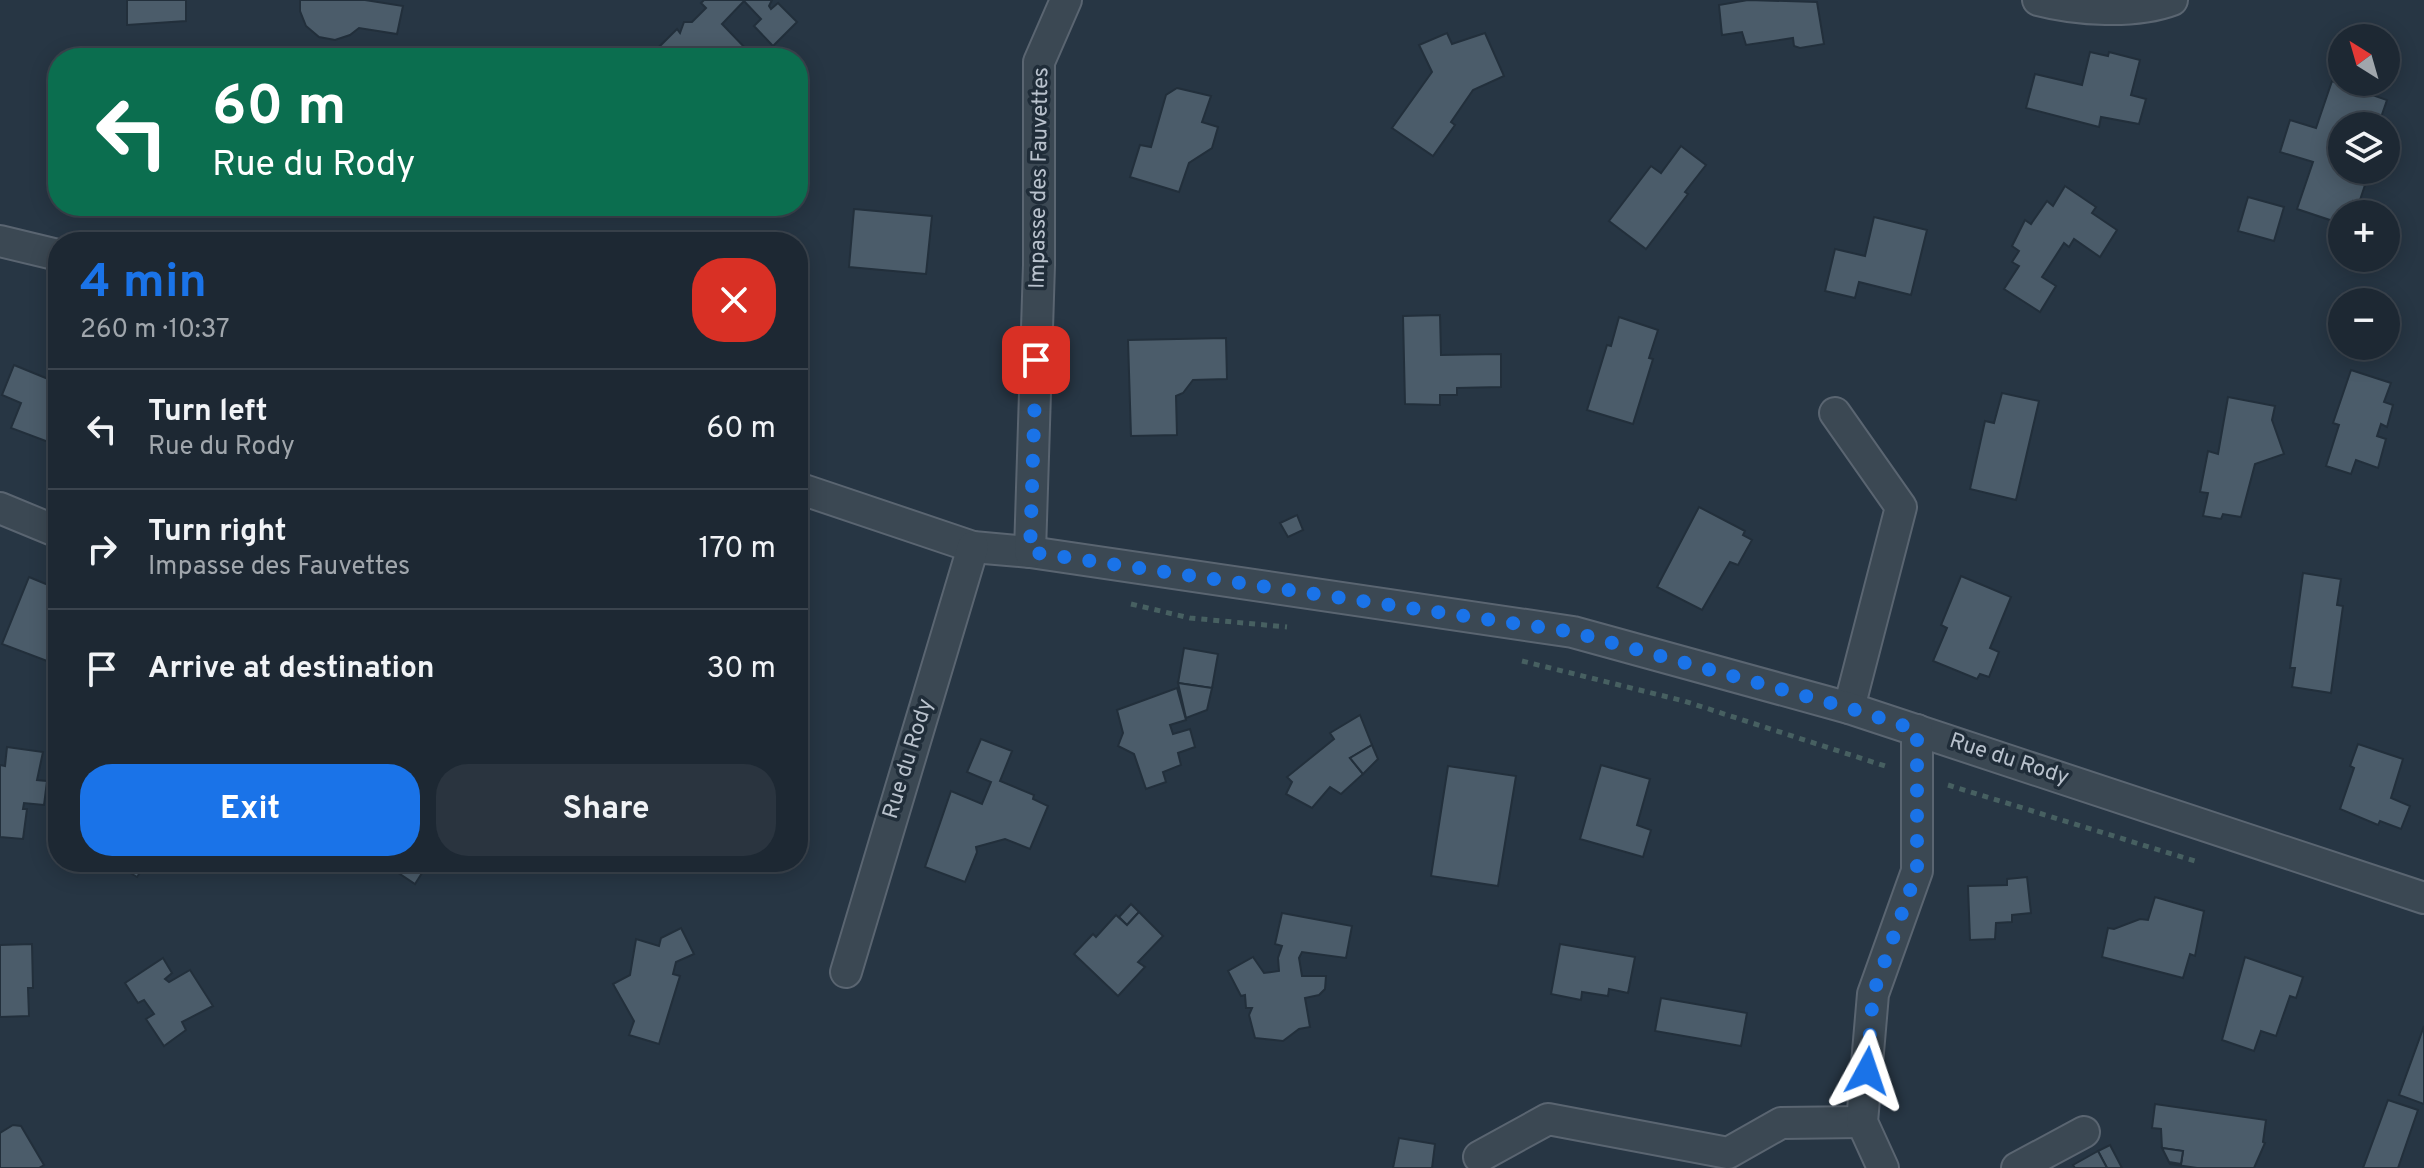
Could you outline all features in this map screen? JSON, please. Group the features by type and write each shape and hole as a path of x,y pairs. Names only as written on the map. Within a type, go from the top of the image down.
{"street":[{"name":"Impasse des Fauvettes","path":"1030,552 1039,265 1039,62 1066,0"},
{"path":"2038,0 2069,8 2157,5 2172,0"},
{"path":"0,241 48,253"},
{"path":"1835,413 1901,507 1849,708"},
{"name":"Rue du Rody","path":"808,491 973,547 1030,552 1573,632 1849,708 2424,898"},
{"path":"0,508 48,528"},
{"name":"Rue du Rody","path":"846,972 973,547"},
{"path":"1883,1168 1862,1122 1873,994 1917,871 1917,730"},
{"path":"1479,1157 1548,1119 1728,1153 1781,1123 1862,1122"},
{"path":"2017,1168 2084,1132"}],"path":[{"path":"1116,600 1190,618 1300,628"},
{"path":"1517,660 1684,701 2211,866"}],"building":[{"path":"127,0 186,0 186,21 127,25"},
{"path":"300,0 365,0 403,6 397,34 359,28 335,40 319,37 306,26 300,11"},
{"path":"704,0 772,0 771,9 778,3 797,22 773,46 754,26 761,19 744,1 722,24 745,48 658,48 677,29 680,33 684,22 692,22 706,8 701,3"},
{"path":"1748,0 1817,2 1824,44 1800,48 1794,46 1793,38 1746,45 1742,32 1722,35 1719,5"},
{"path":"1447,33 1452,44 1485,33 1504,76 1473,90 1451,122 1455,125 1433,156 1392,128 1432,72 1419,45"},
{"path":"2090,52 2108,56 2109,52 2140,60 2131,95 2146,99 2139,124 2101,117 2099,127 2026,108 2035,74 2082,85"},
{"path":"1177,88 1211,96 1202,122 1218,127 1212,148 1189,163 1179,192 1130,177 1140,145 1151,147 1166,95"},
{"path":"2328,93 2328,96 2375,96 2387,100 2383,112 2328,112 2328,184 2365,184 2360,200 2328,200 2328,219 2297,209 2313,162 2280,152 2290,120 2316,128"},
{"path":"1681,146 1706,165 1646,249 1609,221 1651,166 1661,173"},
{"path":"2065,186 2096,207 2092,213 2117,230 2100,257 2074,239 2069,247 2064,243 2042,277 2056,286 2040,312 2004,289 2019,266 2012,262 2019,251 2012,246 2025,220 2031,224 2047,201 2053,206"},
{"path":"2248,197 2284,207 2274,241 2238,231"},
{"path":"854,209 932,216 926,274 849,267"},
{"path":"1874,217 1927,230 1911,295 1859,282 1855,298 1825,291 1835,249 1865,256"},
{"path":"1440,315 1441,355 1501,354 1501,387 1457,388 1457,395 1440,395 1440,405 1405,404 1403,316"},
{"path":"1619,317 1658,330 1649,358 1653,359 1633,424 1587,410"},
{"path":"1226,338 1227,379 1193,380 1183,393 1176,396 1177,435 1131,436 1128,340"},
{"path":"14,365 48,379 48,442 11,428 21,403 2,395"},
{"path":"2351,370 2391,383 2384,402 2393,405 2387,427 2381,424 2377,436 2386,439 2378,468 2356,460 2351,474 2326,466 2339,425 2333,423"},
{"path":"2002,393 2039,401 2016,500 1970,489 1985,421 1994,423"},
{"path":"2228,397 2275,406 2272,420 2284,454 2255,464 2241,517 2223,514 2221,519 2203,516 2208,493 2200,492 2208,451 2218,454"},
{"path":"1699,507 1745,531 1743,535 1752,540 1738,565 1730,562 1702,610 1657,587"},
{"path":"1297,515 1303,530 1288,537 1280,523"},
{"path":"2303,573 2341,579 2337,605 2343,606 2331,693 2292,687 2295,668 2290,668"},
{"path":"1961,576 2011,597 1990,648 1999,652 1989,677 1980,674 1977,679 1933,661 1947,628 1941,625"},
{"path":"29,577 48,585 47,661 2,644"},
{"path":"1184,648 1218,654 1212,688 1178,683"},
{"path":"1178,683 1212,688 1207,710 1186,718"},
{"path":"1177,688 1186,720 1170,725 1173,734 1190,729 1195,747 1178,753 1181,765 1163,772 1166,782 1146,789 1134,754 1118,746 1123,733 1117,710"},
{"path":"1360,715 1372,745 1350,758 1363,774 1341,794 1330,787 1312,808 1286,794 1292,782 1287,777 1334,739 1330,733"},
{"path":"981,739 1012,751 1000,781 1034,795 1033,799 1048,806 1030,849 1005,839 976,847 977,852 965,882 925,867 951,791 982,804 991,782 967,772"},
{"path":"2358,744 2403,759 2391,798 2410,806 2401,829 2380,821 2378,825 2340,809 2354,768 2350,766"},
{"path":"1372,745 1378,759 1363,774 1350,758"},
{"path":"7,747 43,752 37,780 47,781 44,805 24,803 23,809 27,809 23,839 0,837 0,765 5,766"},
{"path":"1601,765 1650,779 1637,825 1651,830 1643,857 1580,839"},
{"path":"1448,766 1516,776 1498,886 1431,876"},
{"path":"397,872 423,872 415,884"},
{"path":"2027,877 2031,913 2012,915 2012,922 1996,923 1995,939 1970,940 1968,886 2007,885 2007,879"},
{"path":"2155,897 2204,911 2195,956 2190,954 2183,978 2102,957 2108,928 2114,929 2140,919 2148,920"},
{"path":"1131,904 1139,912 1127,925 1119,917"},
{"path":"1139,912 1163,936 1138,962 1145,967 1118,996 1074,954 1093,934 1096,937 1116,915 1127,925"},
{"path":"1282,913 1352,926 1346,958 1302,952 1299,958 1302,976 1326,976 1325,989 1319,995 1305,998 1310,1027 1299,1029 1283,1041 1255,1038 1249,1015 1252,1008 1246,1008 1245,995 1241,996 1228,971 1253,957 1264,973 1279,971 1278,958 1282,946 1275,944"},
{"path":"681,928 694,954 676,962 673,974 680,976 659,1044 629,1035 634,1021 613,984 630,975 636,939 659,946 661,938"},
{"path":"32,944 33,988 28,988 29,1016 0,1017 0,945"},
{"path":"1560,944 1635,957 1628,993 1609,989 1608,996 1582,992 1581,1000 1551,994"},
{"path":"2245,957 2303,977 2296,998 2290,996 2276,1036 2261,1031 2254,1051 2222,1040"},
{"path":"163,958 172,973 165,979 169,982 190,970 213,1006 182,1022 186,1030 164,1046 146,1019 154,1014 144,1000 138,1003 125,983"},
{"path":"1661,998 1747,1013 1741,1046 1655,1031"},
{"path":"2424,1026 2424,1104 2399,1095"},
{"path":"2388,1100 2418,1110 2398,1168 2363,1168"},
{"path":"2155,1104 2266,1120 2265,1143 2254,1168 2197,1168 2170,1164 2181,1164 2183,1151 2162,1148 2161,1129 2152,1128"},
{"path":"13,1125 21,1126 44,1165 39,1168 0,1168 0,1133"},
{"path":"1399,1138 1435,1144 1432,1168 1393,1168"},
{"path":"2110,1145 2122,1168 2107,1168 2098,1151"},
{"path":"2162,1148 2183,1151 2181,1164 2169,1162"},
{"path":"2098,1151 2107,1168 2075,1168 2073,1165"}],"route":[{"path":"1036,360 1030,552 1573,632 1849,708 1917,730 1917,871 1873,994 1867,1071"}]}
